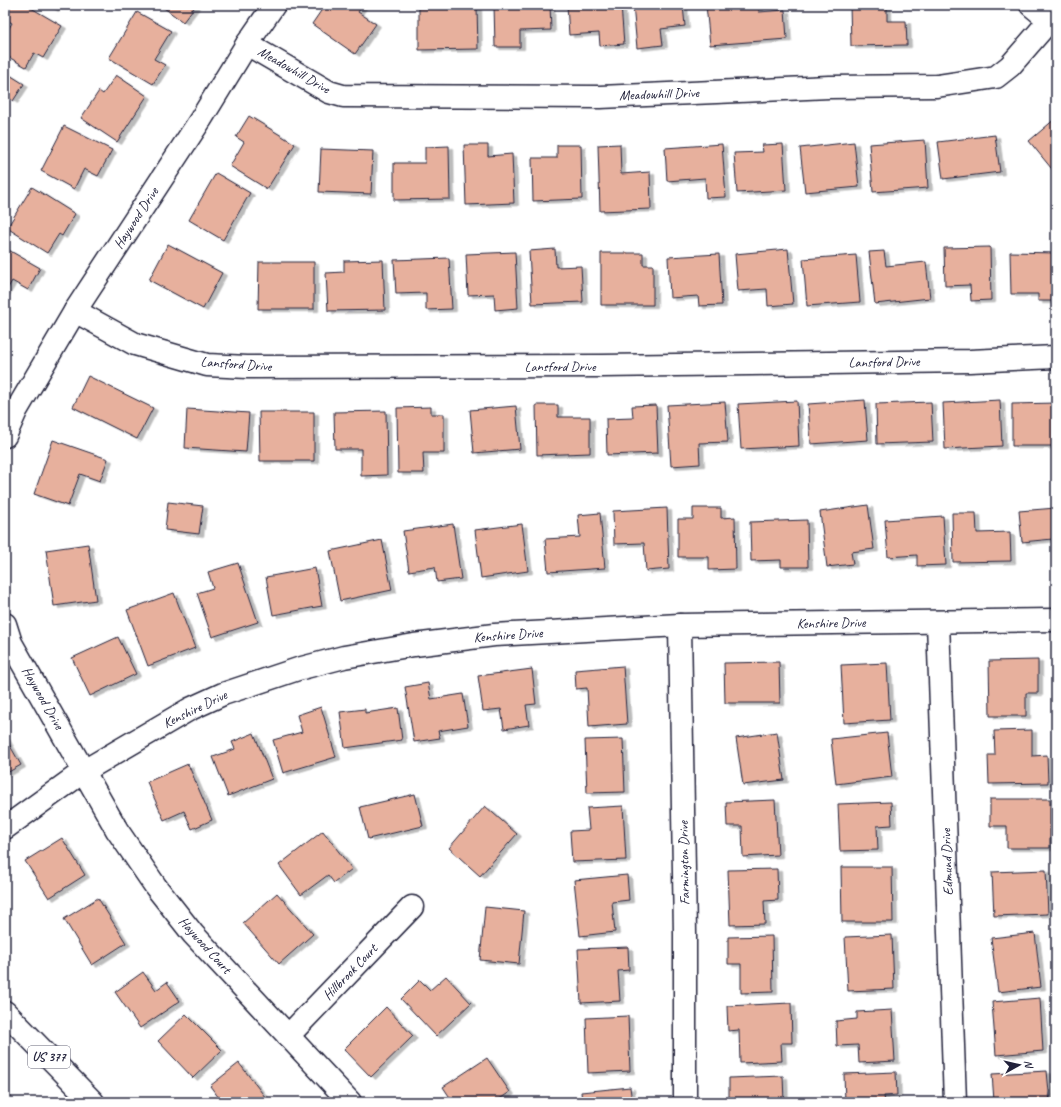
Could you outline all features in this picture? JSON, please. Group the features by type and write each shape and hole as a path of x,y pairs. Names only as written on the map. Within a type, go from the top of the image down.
{"main road":[{"name":"Haywood Drive","path":"5,436 16,411 75,311 201,119 247,44 274,5"},
{"path":"1031,5 1054,20"},
{"name":"Meadowhill Drive","path":"247,44 329,92 343,96 600,97 829,87 937,86 996,77 1010,66 1054,20"},
{"name":"Lansford Drive","path":"75,311 135,344 207,365 602,366 962,361 1056,357"},
{"name":"Kenshire Drive","path":"5,828 84,771 190,709 223,694 298,669 344,657 414,645 494,635 680,625 1056,620"},
{"name":"Edmund Drive","path":"938,622 955,1102"},
{"name":"Haywood Drive","path":"5,624 12,643 84,771"},
{"name":"Farmington Drive","path":"680,625 685,934 685,1102"},
{"name":"Haywood Court","path":"84,771 116,830 156,887 193,934 350,1102"},
{"name":"Hillbrook Court","path":"288,1036 412,907"},
{"name":"US 377","path":"5,1012 93,1102"}],"building":[{"path":"8,5 26,5 62,26 43,58 34,53 26,67 5,55 5,35 12,23 5,19 5,10"},
{"path":"48,5 56,5 54,9"},
{"path":"160,5 196,5 183,22"},
{"path":"325,5 363,5 358,12 376,24 355,54 312,24"},
{"path":"494,5 550,5 551,30 520,31 520,47 495,47"},
{"path":"567,5 621,5 624,44 600,46 599,33 569,35"},
{"path":"633,5 683,5 685,26 661,29 663,45 637,48"},
{"path":"706,5 759,5 759,12 785,10 787,39 710,45"},
{"path":"850,5 887,5 887,21 906,21 907,45 851,46"},
{"path":"477,7 478,49 419,50 419,8"},
{"path":"137,12 171,31 154,59 165,65 153,84 109,58"},
{"path":"5,72 24,84 13,101 5,95"},
{"path":"116,75 147,96 117,142 81,118 99,91 103,94"},
{"path":"249,116 295,144 267,189 230,166 244,142 236,137"},
{"path":"1056,118 1056,174 1029,141"},
{"path":"64,126 112,150 98,176 84,169 74,189 41,171"},
{"path":"995,135 1000,172 943,179 938,142"},
{"path":"925,140 928,188 873,192 869,144"},
{"path":"854,142 859,187 805,192 800,148"},
{"path":"620,144 621,174 650,172 651,209 600,211 598,145"},
{"path":"722,144 726,197 706,198 705,178 667,181 665,148"},
{"path":"783,144 786,190 737,193 734,153 763,152 762,145"},
{"path":"464,145 488,145 488,156 512,154 514,203 466,205"},
{"path":"557,145 581,145 582,199 533,201 532,158 557,158"},
{"path":"449,146 450,199 394,200 394,163 425,163 425,147"},
{"path":"321,149 373,151 371,194 319,192"},
{"path":"216,173 250,193 223,240 189,220"},
{"path":"32,187 75,214 62,236 59,234 47,253 7,228"},
{"path":"168,244 222,273 203,309 149,280"},
{"path":"990,247 991,300 971,301 970,285 945,286 944,248"},
{"path":"5,248 40,268 28,290 12,281 5,293"},
{"path":"555,249 556,267 581,266 583,302 532,304 529,251"},
{"path":"788,249 793,304 768,306 767,289 738,291 735,254"},
{"path":"884,251 886,266 926,262 930,298 875,304 869,252"},
{"path":"515,252 518,308 495,310 494,294 468,295 466,254"},
{"path":"1010,252 1056,253 1056,301 1038,301 1038,294 1011,294"},
{"path":"601,253 643,253 643,265 653,265 653,305 601,305"},
{"path":"719,254 722,305 699,306 698,296 670,298 668,257"},
{"path":"856,255 860,302 807,306 803,259"},
{"path":"449,258 452,309 426,310 426,293 396,294 394,260"},
{"path":"383,260 385,310 328,311 326,273 344,272 344,261"},
{"path":"259,262 314,262 314,309 258,309"},
{"path":"88,376 153,408 137,439 73,407"},
{"path":"865,400 868,440 811,444 808,404"},
{"path":"1000,400 1002,446 945,449 943,403"},
{"path":"797,401 799,446 741,449 738,404"},
{"path":"725,402 728,442 699,443 700,464 671,466 667,405"},
{"path":"931,402 933,442 877,444 876,404"},
{"path":"1056,403 1056,446 1012,446 1012,404"},
{"path":"536,405 558,405 558,417 590,417 590,453 537,455"},
{"path":"656,405 658,453 607,455 606,419 633,418 632,406"},
{"path":"516,406 520,449 474,453 470,410"},
{"path":"431,407 431,414 444,414 444,453 423,453 424,473 398,473 397,408"},
{"path":"187,409 249,413 246,452 185,448"},
{"path":"386,411 387,475 361,476 361,449 335,449 334,412"},
{"path":"259,412 314,412 314,461 260,461"},
{"path":"53,440 108,459 100,481 80,474 68,506 34,494"},
{"path":"168,502 203,506 199,534 165,530"},
{"path":"868,505 874,549 851,552 853,564 827,567 820,512"},
{"path":"667,508 669,569 646,571 644,543 614,544 613,511"},
{"path":"693,508 721,508 721,518 735,517 736,569 709,570 709,557 678,557 678,519 693,519"},
{"path":"1056,508 1055,565 1053,539 1022,542 1019,511"},
{"path":"600,513 605,568 548,572 545,539 580,537 578,515"},
{"path":"952,513 976,513 977,533 1010,532 1011,561 953,562"},
{"path":"943,516 946,565 917,566 917,555 888,557 885,520"},
{"path":"807,520 808,567 781,567 781,560 751,561 750,522"},
{"path":"453,524 461,579 437,582 435,567 409,571 403,531"},
{"path":"522,524 528,571 481,578 475,530"},
{"path":"382,540 392,590 340,601 330,551"},
{"path":"88,544 96,600 54,606 46,550"},
{"path":"238,563 258,622 212,637 197,593 213,588 208,572"},
{"path":"315,568 322,606 273,615 266,577"},
{"path":"174,593 195,648 148,666 127,610"},
{"path":"118,637 136,674 90,696 72,658"},
{"path":"1038,660 1038,693 1026,693 1026,716 990,716 989,661"},
{"path":"779,662 780,703 725,703 724,663"},
{"path":"887,663 890,720 844,723 841,665"},
{"path":"623,666 627,724 589,727 587,688 576,689 575,670"},
{"path":"532,669 536,704 526,705 529,725 504,729 501,709 483,711 478,676"},
{"path":"428,683 431,699 463,694 468,726 438,731 440,738 414,742 405,687"},
{"path":"321,707 336,757 283,773 273,740 302,732 297,715"},
{"path":"398,708 402,740 345,748 340,712 365,709 365,713"},
{"path":"1032,730 1032,756 1047,755 1048,783 989,784 988,755 995,755 994,731"},
{"path":"777,732 784,780 743,785 736,738"},
{"path":"254,733 272,779 228,796 213,757 235,749 232,742"},
{"path":"887,733 892,777 836,784 831,739"},
{"path":"5,737 21,765 5,774"},
{"path":"623,739 625,792 587,793 585,740"},
{"path":"188,764 212,820 192,829 184,811 164,820 147,782"},
{"path":"415,794 423,826 368,839 360,807"},
{"path":"990,799 1050,799 1050,848 1007,848 1007,826 990,826"},
{"path":"775,800 778,855 743,857 742,826 727,826 726,802"},
{"path":"891,802 892,825 877,826 878,850 840,851 838,804"},
{"path":"485,806 517,834 480,876 449,848"},
{"path":"623,806 626,860 572,862 570,831 589,830 587,808"},
{"path":"323,831 352,869 334,883 328,875 301,895 279,865"},
{"path":"62,838 85,875 49,898 25,861"},
{"path":"841,867 892,867 893,922 842,922"},
{"path":"777,869 778,900 764,901 765,924 730,925 728,870"},
{"path":"1046,870 1048,914 994,916 992,872"},
{"path":"627,875 629,900 612,902 615,932 580,936 574,880"},
{"path":"277,893 313,934 279,964 243,923"},
{"path":"98,898 126,943 92,965 64,919"},
{"path":"485,907 524,911 519,964 480,960"},
{"path":"1035,933 1041,987 998,992 991,938"},
{"path":"892,935 894,989 848,991 845,937"},
{"path":"772,936 773,992 741,993 741,964 728,964 728,937"},
{"path":"628,947 629,970 618,971 620,1001 581,1003 578,949"},
{"path":"143,972 156,990 167,982 180,1001 140,1028 115,992"},
{"path":"446,976 471,1003 436,1036 401,999 420,980 430,990"},
{"path":"1040,998 1043,1051 996,1055 992,1002"},
{"path":"791,1003 792,1043 781,1043 782,1061 740,1063 739,1030 728,1031 727,1006"},
{"path":"386,1007 413,1036 371,1077 344,1049"},
{"path":"892,1010 895,1061 859,1063 858,1045 837,1046 836,1021 857,1019 857,1012"},
{"path":"186,1014 222,1050 193,1078 158,1041"},
{"path":"628,1016 630,1071 588,1073 586,1018"},
{"path":"487,1058 510,1092 495,1102 453,1102 443,1087"},
{"path":"239,1063 269,1102 222,1102 210,1086"},
{"path":"1047,1071 1050,1102 1011,1102 1011,1100 994,1101 992,1074"},
{"path":"896,1072 897,1095 884,1096 885,1102 845,1102 844,1074"},
{"path":"783,1076 784,1102 729,1102 729,1078"},
{"path":"630,1087 632,1102 582,1102 581,1092"}]}
